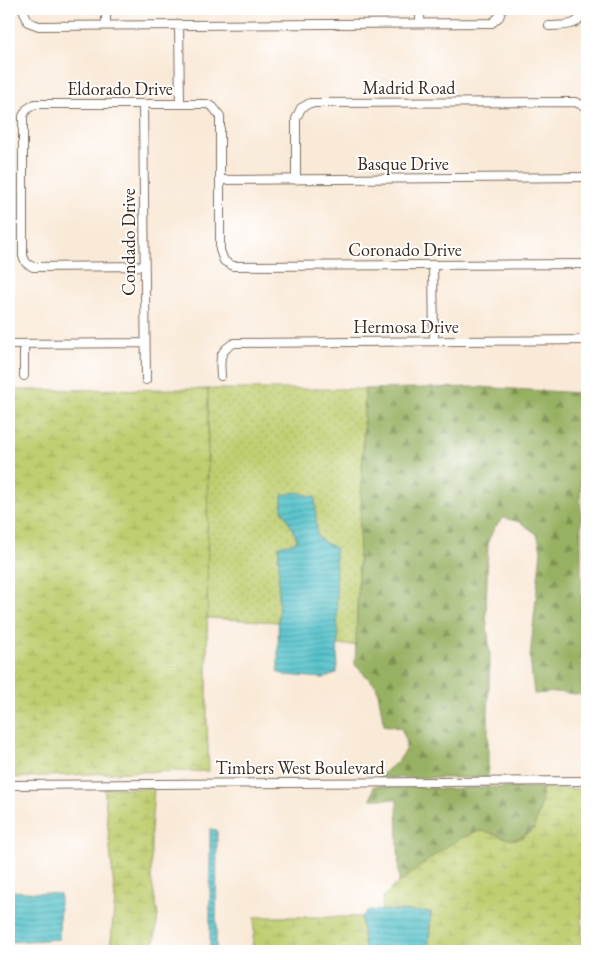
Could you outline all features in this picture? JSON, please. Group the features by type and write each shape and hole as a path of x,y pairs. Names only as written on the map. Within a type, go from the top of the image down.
{"street":[{"path":"24,9 28,22 38,26 492,23 502,9"},
{"path":"106,9 106,25"},
{"path":"420,9 420,23"},
{"path":"548,26 570,25 577,21 582,14 582,9"},
{"path":"179,24 180,104"},
{"name":"Madrid Road","path":"296,180 296,119 300,108 310,103 576,102 585,106 587,111"},
{"name":"Eldorado Drive","path":"144,266 33,267 26,263 23,256 23,116 26,109 35,104 207,104 213,107 220,116 220,180"},
{"name":"Condado Drive","path":"143,104 146,380"},
{"name":"Basque Drive","path":"220,180 587,177"},
{"name":"Coronado Drive","path":"220,180 220,250 224,261 233,266 587,264"},
{"path":"433,265 434,341"},
{"name":"Hermosa Drive","path":"220,376 220,355 225,348 234,343 587,340"},
{"path":"9,344 145,344"},
{"path":"24,344 24,376"},
{"name":"Timbers West Boulevard","path":"13,785 587,781"}],"green space":[{"path":"478,387 580,393 582,695 558,692 534,694 530,658 541,550 537,534 520,522 504,518 495,527 488,541 486,614 490,654 488,778 378,778 400,759 406,744 401,728 384,725 376,686 355,665 365,389"},
{"path":"208,389 365,389 356,645 337,645 335,548 324,542 282,509 297,538 296,542 279,547 279,622 207,618"},
{"path":"208,389 207,722 209,771 130,772 9,778 9,390"},
{"path":"374,786 415,786 446,789 488,787 542,788 541,805 534,829 520,838 508,839 487,832 476,832 447,847 399,883 397,799 371,799"},
{"path":"104,788 154,788 151,830 151,878 158,915 153,951 110,951 115,898"},
{"path":"542,788 582,789 582,951 428,951 431,912 382,910 383,897 392,888 444,849 466,836 481,831 507,839 518,839 534,829 541,805"},
{"path":"255,917 361,917 365,951 252,951"}],"water":[{"path":"297,492 315,497 317,536 335,548 338,637 337,673 323,678 285,675 278,672 279,546 296,542 297,538 282,509 282,495"},
{"path":"210,829 217,830 216,951 210,951"},
{"path":"9,891 60,894 59,939 9,942"},
{"path":"370,910 431,912 428,951 365,951 361,917"}]}
